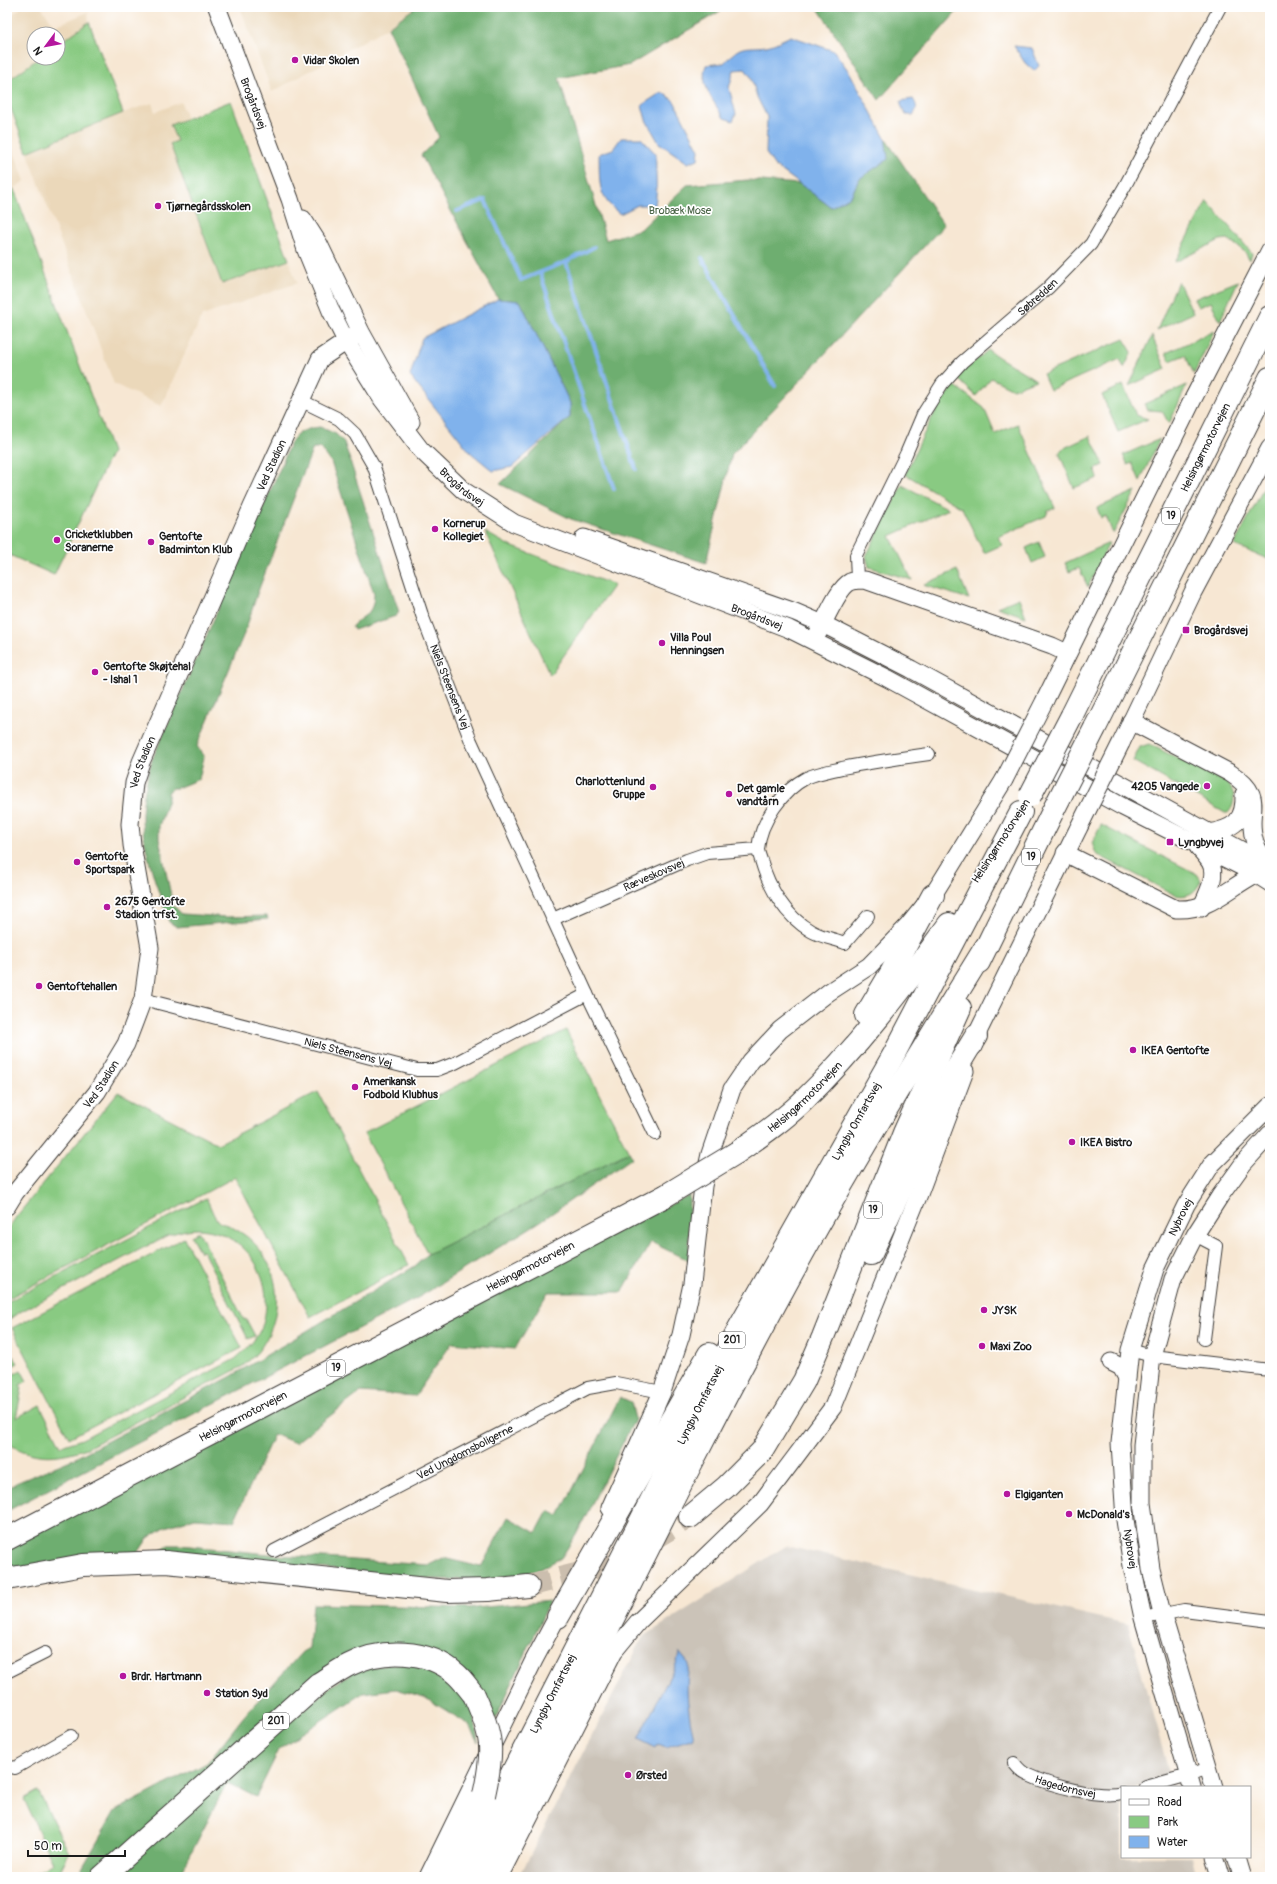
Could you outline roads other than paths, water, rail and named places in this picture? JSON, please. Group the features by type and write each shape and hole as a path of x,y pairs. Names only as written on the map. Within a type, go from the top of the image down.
{"highway":[{"name":"Helsingørmotorvejen","path":"8,1538 665,1196 736,1153 770,1130 801,1103 862,1038 910,978 949,924 975,880 1025,804 1072,715 1270,317"},
{"name":"19","path":"690,1517 726,1487 762,1451 804,1381 823,1338 904,1133 946,1041 985,948 1270,378"},
{"name":"Lyngby Omfartsvej","path":"459,1877 738,1330 893,1056 1025,804"},
{"path":"801,1103 862,1020 891,973 933,895"},
{"name":"Lyngby Omfartsvej","path":"482,1877 702,1442 786,1284 879,1119 985,948"},
{"path":"804,1381 821,1362 956,1070 976,1036"},
{"path":"558,1617 877,1064 893,1056"},
{"path":"614,1651 636,1597 676,1516 702,1442"},
{"path":"7,1579 83,1565 166,1562 447,1591 488,1590 528,1586"},
{"name":"201","path":"102,1877 318,1684 350,1664 370,1657 396,1653 422,1656 440,1663 457,1674 474,1695 486,1720 492,1747 490,1769 484,1795 442,1877"}],"street":[{"name":"Brogårdsvej","path":"217,7 290,199 306,250 361,332 412,424 449,465 492,497 519,513 540,523 795,612 823,624 911,669 1203,839 1266,872"},
{"name":"Søbredden","path":"857,580 856,555 924,414 942,384 962,362 1048,288 1091,244 1122,192 1220,7"},
{"path":"428,1877 534,1660 558,1617 634,1457 662,1392 681,1335 692,1284 703,1186 710,1154 732,1089 751,1061 780,1030 829,992 869,966 907,927 933,895 1004,780 1046,700 1067,653 1193,400 1270,250"},
{"name":"Brogårdsvej","path":"326,278 346,340 382,399 421,450 464,491 485,506 514,523 789,629 887,678 1123,807 1203,839"},
{"name":"Ved Stadion","path":"7,1206 15,1193 97,1092 126,1044 143,999 150,948 132,845 130,824 134,783 141,762 164,708 300,400 320,359 346,340 361,332"},
{"name":"Niels Steensens Vej","path":"300,400 339,419 355,434 374,467 422,615 489,784 587,994 655,1134"},
{"path":"499,1877 614,1651 638,1622 760,1504 833,1407 919,1194 964,1074 976,1036 1216,548 1270,448"},
{"path":"813,642 841,589 848,582 857,580 874,582 924,599 1052,646 1067,653"},
{"path":"1066,853 1176,909 1190,910 1201,908 1215,901 1242,882 1266,872 1254,836 1253,801 1250,790 1244,781 1131,721"},
{"path":"868,916 845,943 811,931 790,914 774,894 758,849 770,811 791,790 806,778 868,763 929,754"},
{"path":"1201,908 1209,891 1213,872 1203,839 1229,828 1241,816 1245,805 1244,781"},
{"name":"Ræveskovsvej","path":"553,919 687,860 707,853 758,849"},
{"name":"Niels Steensens Vej","path":"143,999 410,1068 437,1070 455,1063 587,994"},
{"name":"Nybrovej","path":"1214,1786 1162,1613 1145,1537 1142,1503 1142,1445 1135,1436 1137,1357 1148,1290 1155,1268 1175,1225 1212,1164 1270,1106"},
{"name":"Nybrovej","path":"1191,1781 1143,1618 1132,1566 1121,1478 1120,1443 1127,1378 1195,1235 1243,1164 1270,1134"},
{"path":"1175,1225 1195,1235"},
{"name":"Nybrovej","path":"1195,1235 1216,1246 1204,1339"},
{"path":"1137,1357 1145,1352 1139,1344 1151,1303 1148,1290"},
{"path":"1137,1357 1270,1370"},
{"path":"1111,1362 1121,1367 1127,1378"},
{"name":"Ved Ungdomsboligerne","path":"274,1550 588,1388 616,1383 662,1392"},
{"path":"1143,1618 1162,1613 1184,1610 1270,1621"},
{"path":"7,1672 45,1653"},
{"path":"7,1766 14,1768 71,1736"},
{"name":"Hagedornsvej","path":"1014,1763 1027,1775 1078,1791 1102,1795 1121,1793"},
{"path":"1154,1786 1191,1781 1208,1768"},
{"path":"1214,1858 1220,1877"},
{"path":"1235,1858 1241,1877"}],"water":[{"path":"791,36 834,51 850,73 885,138 888,159 859,179 851,196 831,207 774,165 766,153 767,117 757,97 751,77 745,69 734,70 729,88 736,114 733,121 724,118 712,99 704,79 706,65 724,63 735,52 743,48 769,45"},
{"path":"1014,46 1032,48 1039,66 1034,71 1025,63"},
{"path":"662,92 674,101 699,150 698,159 688,163 659,143 646,120 642,105"},
{"path":"913,99 916,105 916,111 913,115 906,115 901,105 901,101"},
{"path":"621,138 641,138 656,154 656,199 655,205 638,205 620,214 612,207 603,194 600,181 599,154 613,149"},
{"path":"498,299 520,301 570,403 570,417 512,467 493,471 470,452 410,376 422,338"},
{"path":"679,1652 689,1664 687,1683 688,1701 694,1738 666,1747 658,1744 656,1748 638,1739 677,1662"}],"waterway":[{"path":"457,211 485,200 521,280 566,262 594,247"},
{"path":"702,258 775,386"},
{"path":"566,262 636,469"},
{"path":"540,273 614,489"}],"tunnel":[{"path":"528,1586 588,1571 635,1550 690,1517"}],"place":[{"name":"Vidar Skolen","path":"295,60"},
{"name":"Tjørnegårdsskolen","path":"158,206"},
{"name":"Kornerup Kollegiet","path":"435,529"},
{"name":"Cricketklubben Soranerne","path":"57,540"},
{"name":"Gentofte Badminton Klub","path":"151,542"},
{"name":"Brogårdsvej","path":"1186,630"},
{"name":"Villa Poul Henningsen","path":"662,643"},
{"name":"Gentofte Skøjtehal - Ishal 1","path":"95,672"},
{"name":"4205 Vangede","path":"1207,786"},
{"name":"Charlottenlund Gruppe","path":"653,787"},
{"name":"Det gamle vandtårn","path":"729,794"},
{"name":"Lyngbyvej","path":"1170,842"},
{"name":"Gentofte Sportspark","path":"77,862"},
{"name":"2675 Gentofte Stadion trfst.","path":"107,907"},
{"name":"Gentoftehallen","path":"39,986"},
{"name":"IKEA Gentofte","path":"1133,1050"},
{"name":"Amerikansk Fodbold Klubhus","path":"355,1087"},
{"name":"IKEA Bistro","path":"1072,1142"},
{"name":"JYSK","path":"984,1310"},
{"name":"Maxi Zoo","path":"982,1346"},
{"name":"Elgiganten","path":"1007,1494"},
{"name":"McDonald's","path":"1069,1514"},
{"name":"Brdr. Hartmann","path":"123,1676"},
{"name":"Station Syd","path":"207,1693"},
{"name":"Ørsted","path":"628,1775"}],"park label":[{"name":"Brobæk Mose","path":"680,210"}]}
